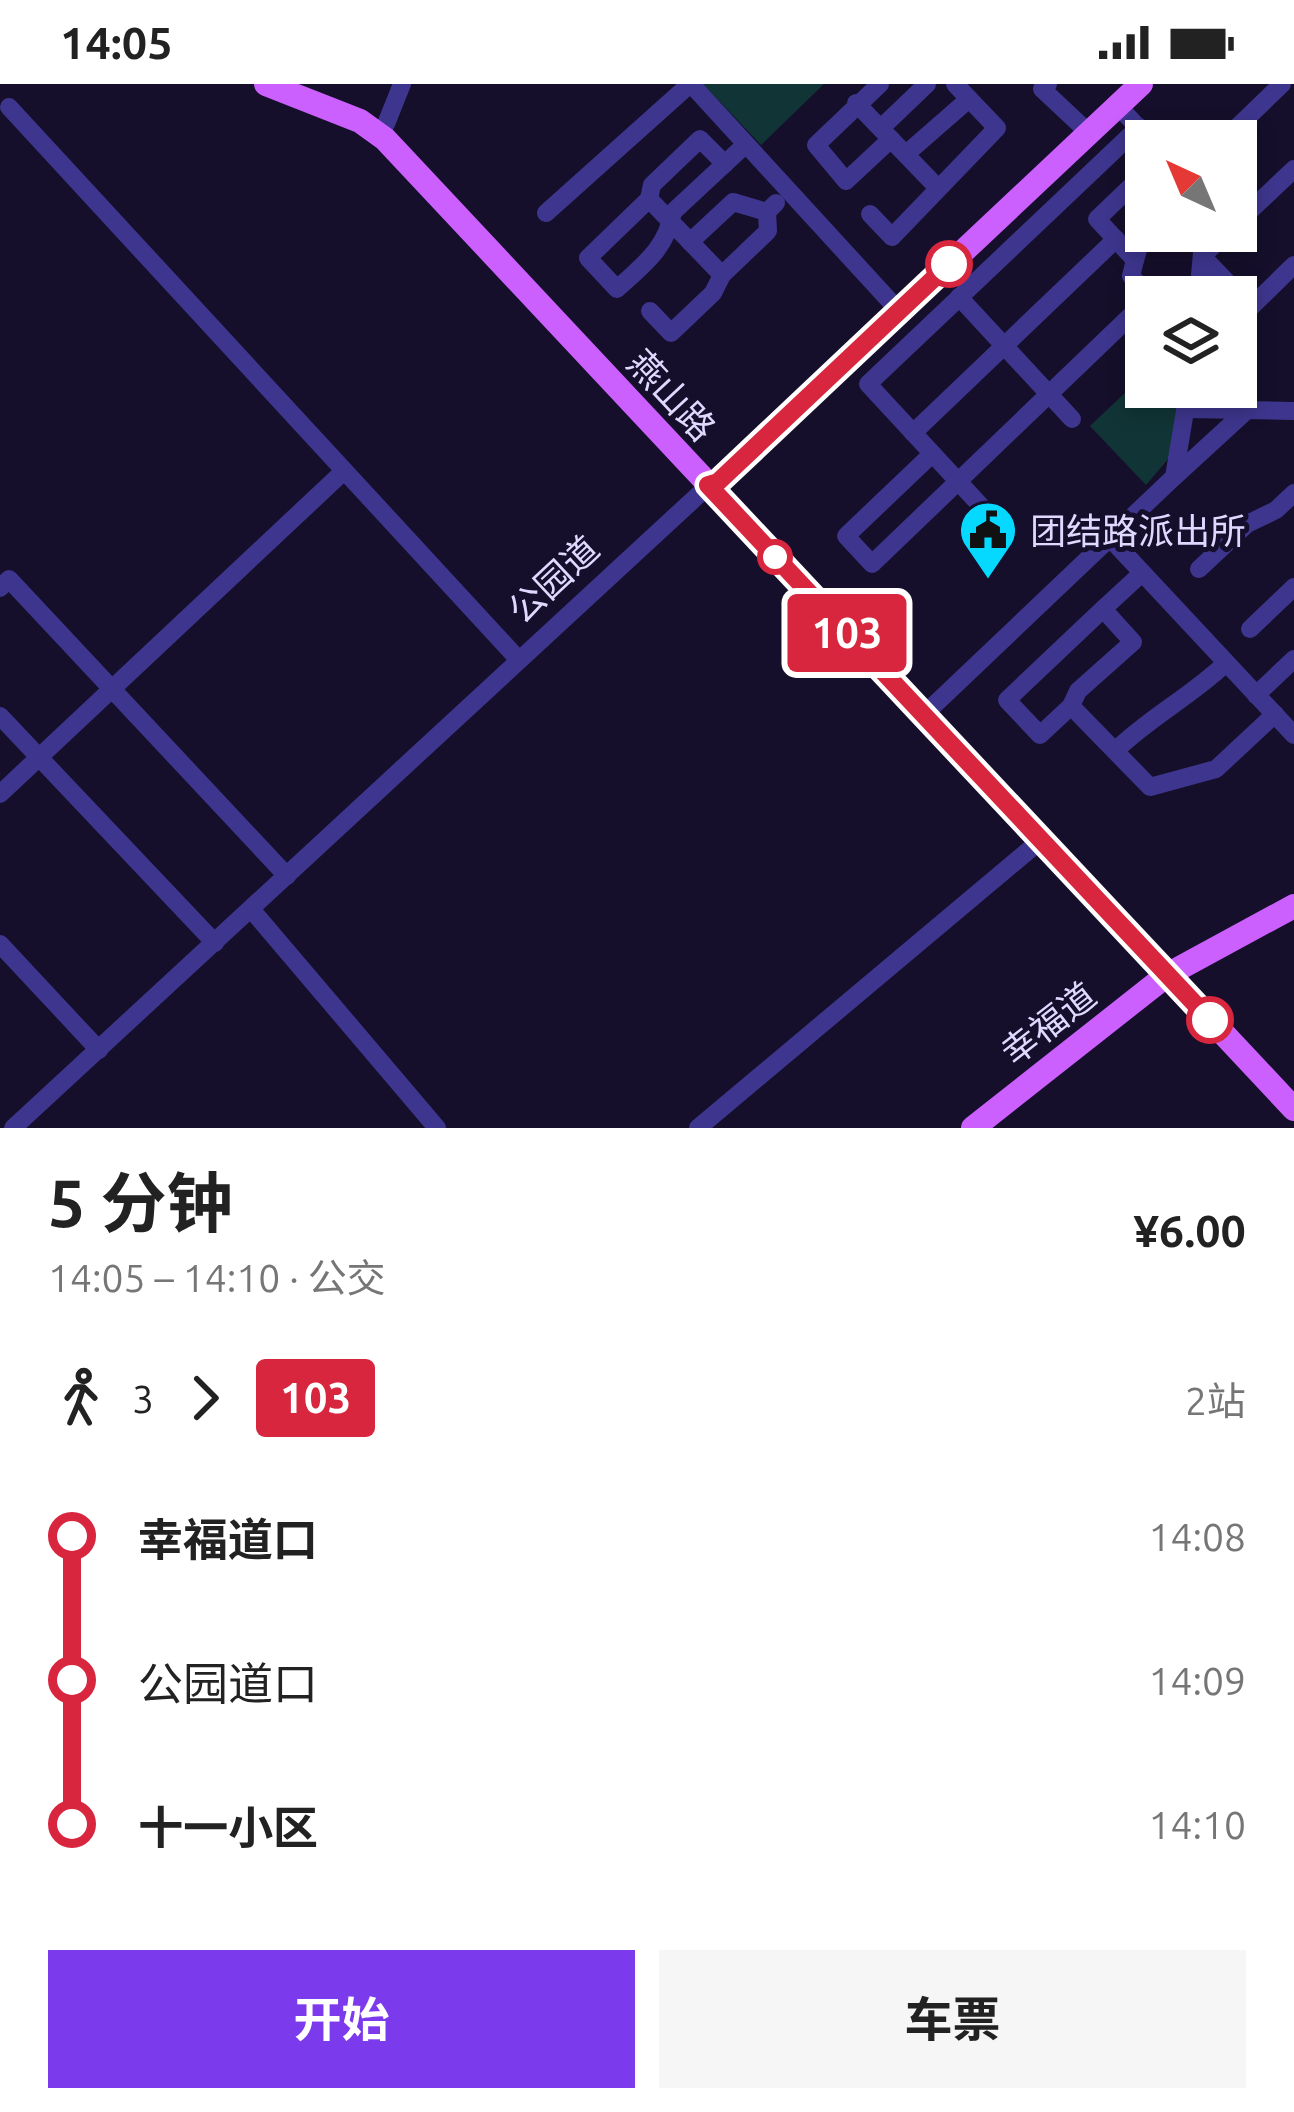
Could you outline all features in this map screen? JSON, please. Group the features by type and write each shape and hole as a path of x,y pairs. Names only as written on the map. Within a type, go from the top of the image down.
{"main road":[{"name":"燕山路","path":"266,84 360,122 385,139 931,708 1294,1108"},
{"name":"燕山路","path":"292,84 386,124 1041,840 1294,1095"},
{"name":"公园道","path":"713,484 1141,84"},
{"name":"幸福道","path":"973,1128 1176,978 1294,906"},
{"name":"幸福道","path":"992,1128 1176,978 1294,918"}],"street":[{"path":"386,124 402,84"},
{"path":"546,213 691,84 899,311"},
{"path":"880,84 816,145 846,181 927,84"},
{"path":"1048,84 1042,89 1089,133"},
{"path":"1245,120 1282,84"},
{"path":"870,214 892,237 933,198 936,186 997,128 962,92 906,154"},
{"path":"856,103 936,186"},
{"path":"1118,106 1132,120"},
{"path":"10,107 519,660"},
{"path":"724,164 700,139 652,185 649,199 588,258 617,289 667,242 673,212 745,145"},
{"path":"981,506 868,384 1125,152"},
{"path":"1257,208 1289,183"},
{"path":"650,311 671,333 768,231 767,212 788,192"},
{"path":"1125,193 1097,219 1135,260"},
{"path":"649,199 722,275"},
{"path":"690,242 733,202 767,212"},
{"path":"913,433 1116,239"},
{"path":"1131,276 1137,252"},
{"path":"1200,276 1202,252"},
{"path":"1202,256 1206,252"},
{"path":"1202,256 1251,307 1294,266"},
{"path":"959,297 1072,419"},
{"path":"932,454 846,536 872,564 1125,321"},
{"path":"1174,477 1187,409 1294,411"},
{"path":"931,708 1247,410"},
{"path":"0,794 344,471"},
{"name":"公园道","path":"13,1128 713,484"},
{"path":"1199,569 1247,524 1276,510 1294,493"},
{"path":"1110,538 1294,735"},
{"path":"1103,609 1133,642 1040,735 1007,700 1103,609 1142,573"},
{"path":"0,588 9,579 287,876"},
{"path":"1250,629 1294,586"},
{"path":"1256,695 1294,659"},
{"path":"1115,751 1151,717 1184,703 1226,663"},
{"path":"1071,706 1150,787 1216,769 1275,714"},
{"path":"0,716 214,943"},
{"path":"698,1128 1041,840"},
{"path":"251,909 437,1128"},
{"path":"0,944 99,1050"}],"green space":[{"path":"703,84 824,84 761,145"},
{"path":"1125,393 1125,408 1180,408 1174,452 1146,485 1090,426"}],"bus line":[{"name":"103","path":"949,264 718,482 708,485 1210,1020"}],"place":[{"name":"团结路派出所","path":"988,581"}]}
